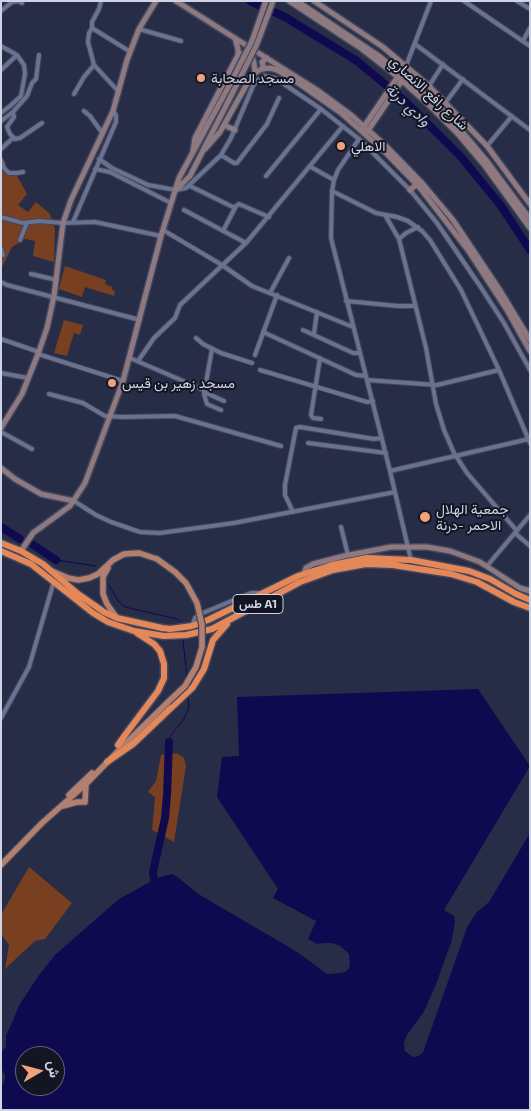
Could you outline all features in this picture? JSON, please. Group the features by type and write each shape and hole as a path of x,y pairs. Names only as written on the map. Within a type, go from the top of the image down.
{"highway":[{"name":"طس A1","path":"1,544 21,551 52,571 86,600 104,612 117,618 170,629 192,626 208,620 304,574 338,563 367,558 411,560 446,565 490,579 530,600"},
{"name":"طس A1","path":"1,551 27,562 54,581 93,614 120,627 164,636 186,635 212,628 312,577 345,567 374,563 451,574 477,582 514,602 530,608"},
{"path":"107,762 133,744 193,687 204,669 215,636 236,617"},
{"path":"118,745 158,691 165,673 163,659 157,647 134,631"}],"main road":[{"path":"1,865 42,823 86,784 167,701 182,684 193,666 198,646 199,626 194,604 183,585 173,574 156,561 138,553 124,554 113,560 98,574 78,580 52,571"},
{"path":"117,618 107,604 103,594 103,577 108,568 116,560 128,556 156,561"},
{"path":"1,860 118,745 167,701"},
{"path":"60,807 77,802 85,802 86,784"}],"street":[{"path":"101,1 87,39 94,65 119,92"},
{"path":"32,449 1,430 22,394 38,353 54,296 64,223 71,200 113,111 138,29 156,1"},
{"path":"176,1 323,94 367,128 416,176 453,220 505,298 530,340"},
{"path":"21,551 33,533 72,504 85,483 124,381 161,236 182,172 252,41 266,1"},
{"path":"176,190 190,176 204,150 257,44 273,1"},
{"name":"شارع رافع الانصاري","path":"289,1 346,38 400,79 442,117 498,183 530,228"},
{"path":"297,1 347,33 459,128 486,160 530,219"},
{"path":"314,1 372,39 430,86 487,146 530,204"},
{"path":"406,66 431,1"},
{"path":"464,1 530,46"},
{"path":"517,1 530,9"},
{"path":"1,11 12,2 22,3"},
{"path":"92,28 130,51"},
{"path":"523,41 530,28"},
{"path":"138,29 181,41"},
{"path":"192,154 195,138 238,55 235,38"},
{"path":"414,44 530,130"},
{"path":"1,46 17,55 25,69 24,87 20,97 1,113"},
{"path":"238,55 245,53 252,56 254,72"},
{"path":"1,70 17,55"},
{"path":"1,121 13,112 27,96 32,83 36,79 38,55"},
{"path":"264,68 262,62 267,58"},
{"path":"430,86 443,64"},
{"path":"74,94 94,65"},
{"path":"204,150 217,137 254,72 264,68 277,70 367,128 441,213 468,250 507,310 530,351"},
{"path":"99,159 112,168 148,185 183,190 190,186 221,155 235,130 253,86 264,76 272,76 321,109 359,139 410,190 438,223 504,323 530,370"},
{"path":"367,128 400,79"},
{"path":"446,102 463,80"},
{"path":"221,155 237,163 267,124 279,98"},
{"path":"266,176 321,109"},
{"path":"84,111 103,134"},
{"path":"73,222 117,119 113,111"},
{"path":"13,112 14,117 8,127 8,131 14,138"},
{"path":"487,146 512,116"},
{"path":"1,148 14,138 20,138 42,123"},
{"path":"224,125 235,130"},
{"path":"138,361 154,338 175,318 180,306 246,243 311,167 343,126"},
{"path":"359,139 338,170 334,180 331,238 386,453 411,560"},
{"path":"1,160 4,168 9,173 23,172"},
{"path":"311,167 334,180"},
{"path":"95,169 110,172 172,204"},
{"path":"410,190 417,184"},
{"path":"190,186 235,208"},
{"path":"332,192 376,213 403,219 418,228 430,240 450,271 499,370 529,441 390,471"},
{"path":"519,203 525,197"},
{"path":"223,231 235,208 240,204 269,217"},
{"path":"184,210 246,243"},
{"path":"385,215 399,239 426,348 441,423 456,456 472,480 530,546"},
{"path":"1,217 21,223 39,221 64,223 95,222 161,236"},
{"path":"20,240 27,223"},
{"path":"399,239 406,233 418,228"},
{"path":"163,230 222,265 240,279 270,294 277,295 353,327"},
{"path":"1,248 3,255"},
{"path":"270,294 289,258"},
{"path":"30,274 57,280"},
{"path":"1,282 140,320"},
{"path":"255,355 277,295"},
{"path":"346,301 403,307 415,306"},
{"path":"314,334 317,312"},
{"path":"303,330 353,352 360,353"},
{"path":"263,332 356,375 367,378 433,385 499,370"},
{"path":"196,338 212,349 252,363"},
{"path":"1,339 124,381"},
{"path":"212,349 204,391 207,404 221,410"},
{"path":"130,358 224,401"},
{"path":"320,358 311,415 313,418 321,419"},
{"path":"260,370 367,402 373,401"},
{"path":"1,373 28,378"},
{"path":"50,394 80,402 102,415 120,417 175,416 281,446"},
{"path":"293,512 286,495 285,485 296,428 300,427 374,439 382,438"},
{"path":"308,443 386,453"},
{"path":"1,468 15,479 41,494 63,498 110,522 134,530 152,533 168,533 220,526 395,492"},
{"path":"487,566 530,515"},
{"path":"342,527 348,555"},
{"path":"304,574 306,568 313,564 348,555 408,546 435,548 450,551 487,566 515,585 530,591"},
{"path":"1,718 29,667 54,581"}],"shaded area":[{"path":"1,171 11,171 16,174 27,194 18,205 28,212 36,202 50,214 55,229 54,262 33,256 35,241 25,239 12,247 1,269"},
{"path":"65,266 106,280 105,284 112,287 112,290 115,291 114,296 85,287 82,297 59,289"},
{"path":"64,320 83,325 80,335 74,333 67,356 54,353"},
{"path":"478,689 530,766 444,910 454,916 452,940 424,1012 407,1035 404,1044 405,1051 413,1057 423,1052 467,927 476,913 489,902 530,833 530,1110 1,1110 1,1088 5,1075 1,1068 1,1052 6,1047 6,1036 20,1004 39,975 55,955 119,899 157,878 172,874 176,876 200,895 304,956 327,974 344,972 349,968 349,954 339,945 317,944 307,939 316,921 273,898 278,889 217,797 222,757 239,756 237,697"},
{"path":"172,753 184,758 186,766 174,842 152,830 155,797 148,792 156,781 161,755"},
{"path":"29,867 72,903 45,939 35,941 5,969 9,945 1,934 2,913"}],"pier":[{"path":"313,920 316,921 308,939 317,944 332,943 341,947 349,954 350,964 348,970 342,973 327,974 296,951 297,949 305,954 328,972 341,971 347,967 347,955 338,947 316,947 305,941"},
{"path":"455,922 457,923 455,940 439,986 426,1013 406,1044 407,1050 413,1054 421,1051 464,926 467,927 423,1052 413,1057 405,1051 404,1043 407,1035 424,1012 436,985 452,940"}],"waterway":[{"name":"وادي درنة","path":"250,1 285,17 357,61 405,101 462,158 501,206 530,250"},
{"path":"1,527 20,539"},
{"path":"32,544 56,560"},
{"path":"56,560 96,566"},
{"path":"109,585 118,601 125,607 180,621"},
{"path":"183,640 187,677"},
{"path":"169,742 171,735 184,719 189,708 188,696"},
{"path":"154,880 153,872 165,818 169,742"}],"place":[{"name":"مسجد الصحابة","path":"201,78"},
{"name":"الاهلي","path":"341,146"},
{"name":"مسجد زهير بن قيس","path":"112,383"},
{"name":"جمعية الهلال الاحمر -درنة","path":"425,517"}]}
